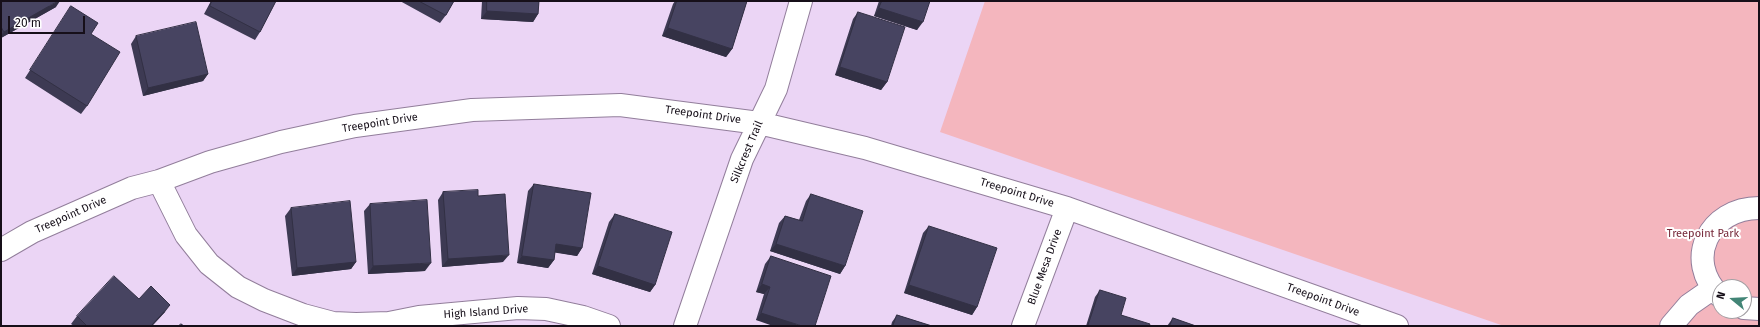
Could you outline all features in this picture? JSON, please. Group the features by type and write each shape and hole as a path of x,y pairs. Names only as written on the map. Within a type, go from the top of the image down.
{"street":[{"name":"Silkcrest Trail","path":"685,326 742,159 776,89 802,1"},
{"name":"Treepoint Drive","path":"1,250 32,232 132,188 159,181 210,162 281,142 355,126 472,110 620,105 759,123 865,148 1066,208 1397,326"},
{"name":"High Island Drive","path":"159,181 186,235 209,264 238,287 264,300 303,315 333,323 356,324 389,323 419,317 518,308 546,309 583,317 609,326"},
{"name":"Blue Mesa Drive","path":"1024,326 1066,208"},
{"path":"1712,286 1704,273 1702,256 1706,239 1715,225 1729,214 1745,208 1759,208"},
{"path":"1671,326 1689,305 1712,295"}],"green space":[{"name":"Treepoint Park","path":"985,1 1759,1 1759,326 1504,326 940,132"}],"building":[{"path":"1,1 58,1 4,32 1,27"},
{"path":"212,1 276,1 260,32 210,6"},
{"path":"419,1 454,1 446,15"},
{"path":"487,1 539,1 538,14 487,11"},
{"path":"677,1 747,1 732,49 668,28"},
{"path":"882,1 930,1 923,22 879,8"},
{"path":"71,6 98,23 91,34 120,52 87,106 30,70"},
{"path":"858,12 905,27 887,82 840,67"},
{"path":"196,22 208,74 148,88 136,36"},
{"path":"534,184 591,193 582,248 556,244 554,260 522,256"},
{"path":"478,190 478,196 505,194 509,255 448,259 443,192"},
{"path":"811,194 863,211 845,266 776,244 785,216 802,221"},
{"path":"427,200 431,263 373,266 370,204"},
{"path":"350,201 356,262 297,268 291,208"},
{"path":"615,214 672,232 655,285 598,266"},
{"path":"929,226 997,248 977,307 909,285"},
{"path":"771,256 831,276 815,326 802,326 761,313 770,287 762,284"},
{"path":"114,276 139,299 151,286 170,305 151,326 87,326 77,316"},
{"path":"1100,290 1126,298 1121,315 1150,324 1149,326 1088,326"},
{"path":"897,315 932,326 893,326"},
{"path":"1173,318 1196,326 1170,326"}]}
